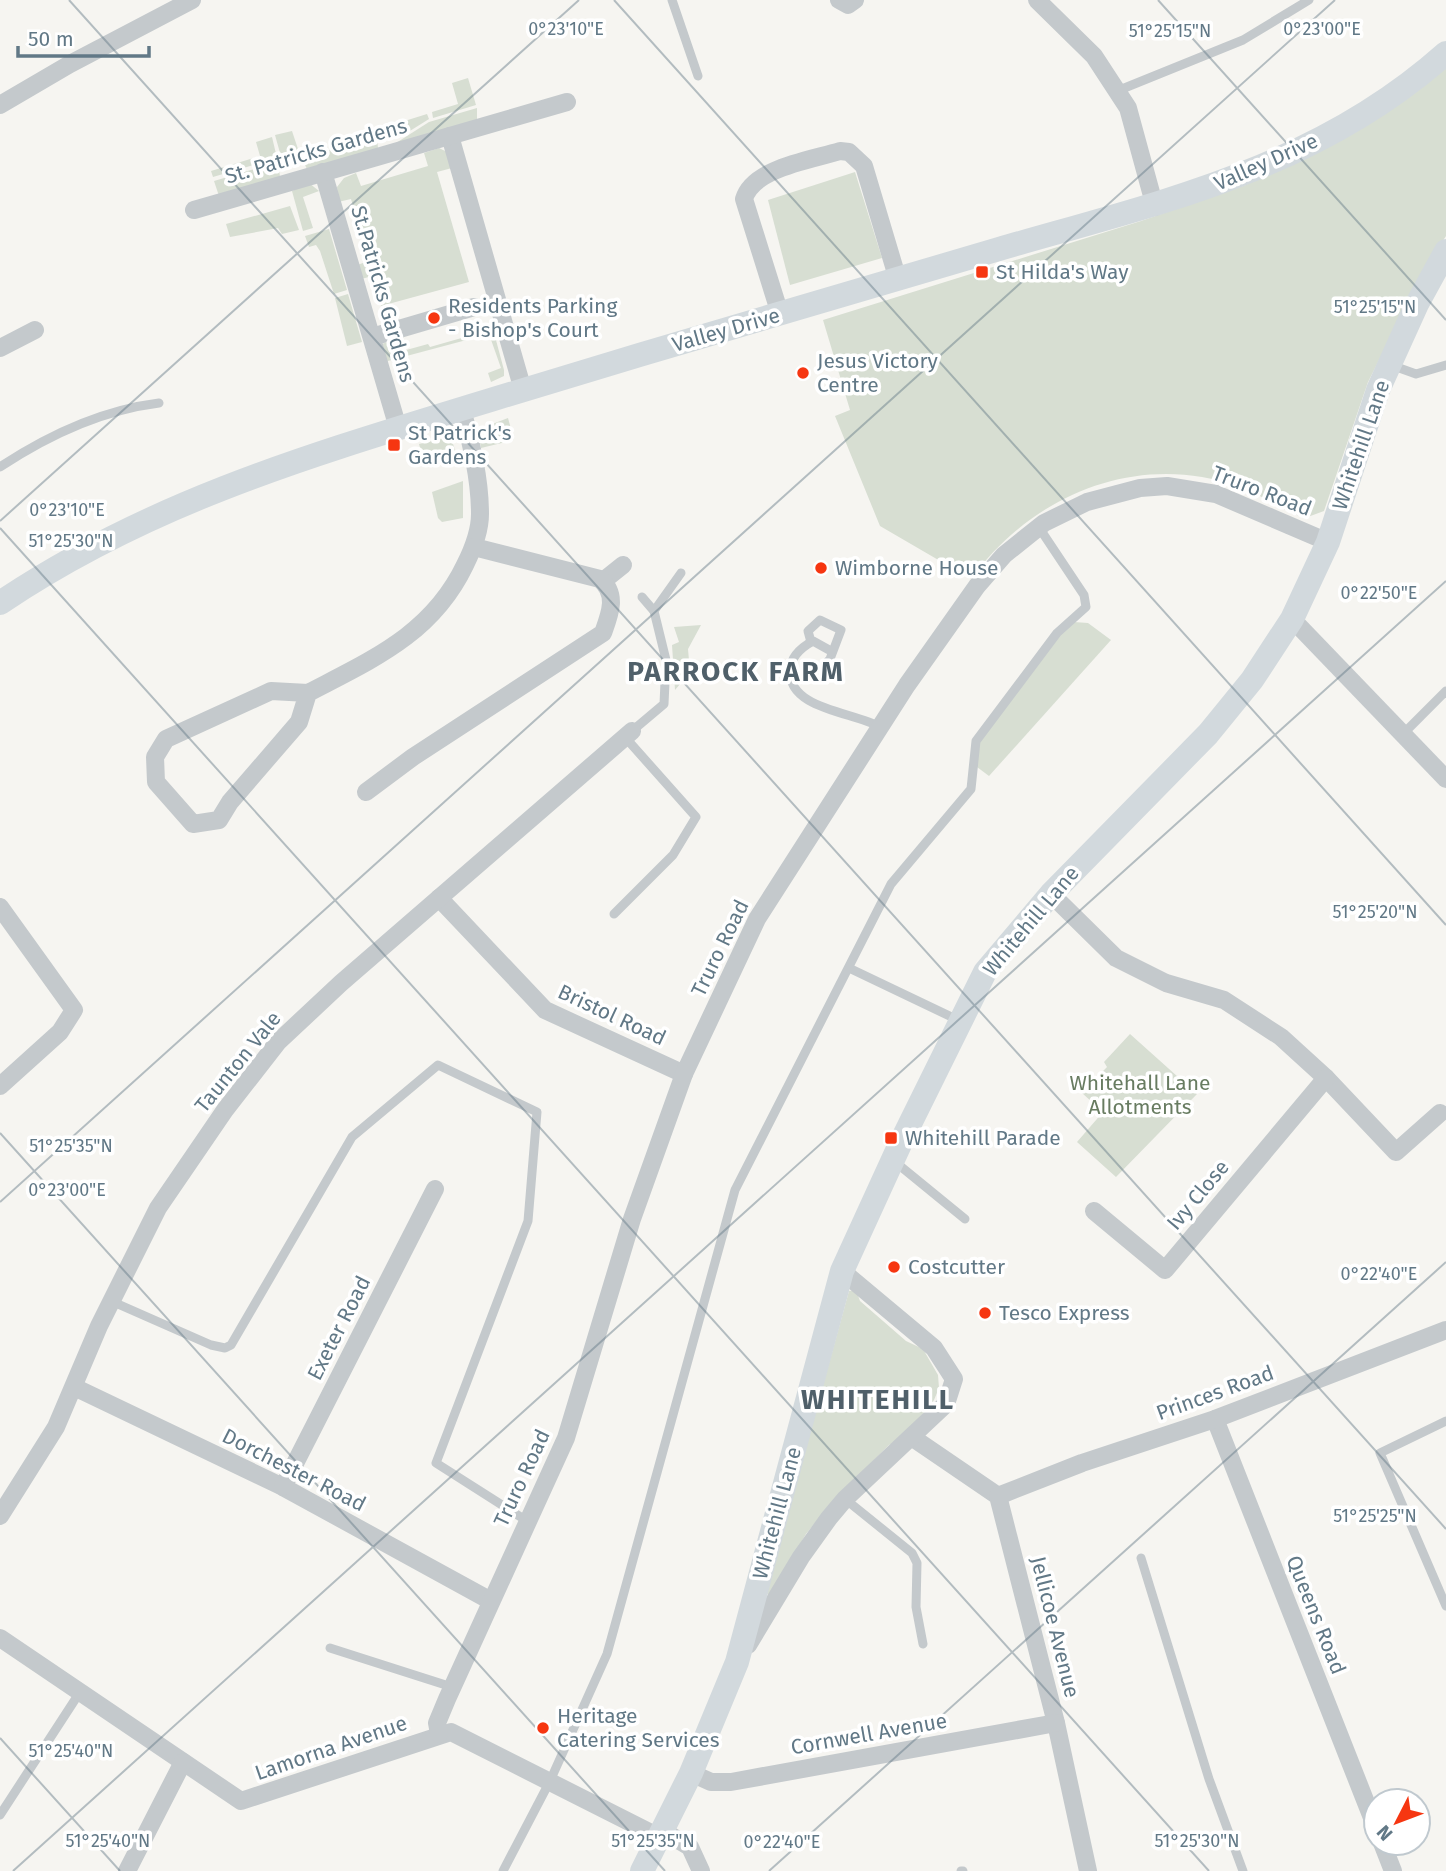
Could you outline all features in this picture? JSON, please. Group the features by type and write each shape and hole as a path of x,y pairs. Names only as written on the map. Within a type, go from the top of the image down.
{"street":[{"path":"0,105 70,64 192,0"},
{"path":"839,0 848,5 855,0"},
{"path":"1037,0 1094,56 1128,108 1155,207"},
{"path":"1053,13 1067,0"},
{"name":"Valley Drive","path":"0,603 144,520 261,471 462,408 780,314 1155,207 1243,175 1321,138 1381,102 1446,53"},
{"name":"St. Patricks Gardens","path":"194,210 567,102"},
{"path":"450,136 523,390"},
{"path":"780,314 744,198 747,189 759,177 840,150 849,152 864,166 898,280"},
{"name":"St.Patricks Gardens","path":"323,172 398,428"},
{"name":"Whitehill Lane","path":"642,1871 691,1773 737,1662 842,1272 893,1160 985,972 1051,894 1208,734 1252,680 1292,620 1328,542 1357,447 1390,365 1417,304 1446,251"},
{"path":"372,337 474,307"},
{"path":"0,348 35,330"},
{"path":"308,693 299,722 230,802 219,820 193,824 156,782 155,757 166,739 271,691 308,693 373,659 418,630 452,592 474,547 481,516 477,469 462,408"},
{"name":"Truro Road","path":"439,1734 437,1721 566,1438 632,1219 684,1074 757,919 880,727 983,577 1012,547 1038,526 1065,511 1106,495 1167,486 1216,494 1328,542"},
{"path":"366,792 413,757 600,637 609,616 612,598 603,581 474,547"},
{"path":"603,581 623,565"},
{"path":"1292,620 1446,779"},
{"name":"Taunton Vale","path":"0,1516 31,1471 74,1387 111,1301 158,1208 225,1110 278,1042 341,983 628,734"},
{"path":"1051,894 1116,958 1167,983 1224,1000 1281,1037 1326,1078 1396,1152 1440,1112"},
{"name":"Bristol Road","path":"439,898 545,1010 684,1074"},
{"path":"0,907 74,1010 60,1032 0,1086"},
{"name":"Ivy Close","path":"1094,1211 1165,1270 1326,1078"},
{"name":"Exeter Road","path":"283,1487 435,1189"},
{"path":"737,1662 801,1557 845,1499 913,1438 946,1404 954,1379 934,1348 842,1272"},
{"name":"Princes Road","path":"998,1496 1082,1463 1215,1419 1446,1330"},
{"name":"Dorchester Road","path":"74,1387 283,1487 491,1601"},
{"name":"Queens Road","path":"1215,1419 1362,1792"},
{"path":"913,1438 998,1496"},
{"name":"Jellicoe Avenue","path":"998,1496 1056,1723 1088,1871"},
{"name":"Lamorna Avenue","path":"0,1638 237,1800 246,1802 439,1734 453,1733 690,1847 701,1871"},
{"name":"Cornwell Avenue","path":"691,1773 711,1782 731,1782 1056,1723"},
{"path":"127,1871 183,1762"}],"lane":[{"path":"672,0 698,76"},
{"path":"1116,91 1243,40 1309,0"},
{"path":"1390,365 1416,374 1446,365"},
{"path":"0,467 70,429 137,406 159,403"},
{"path":"503,1871 550,1781 607,1654 736,1190 891,884 971,789 974,781 974,748 981,733 1058,633 1086,607 1084,595 1038,526"},
{"path":"654,611 681,573"},
{"path":"614,914 673,855 696,817 628,734 664,704 666,660 654,611 642,597"},
{"path":"811,642 808,631 824,620 841,631 828,662 814,675"},
{"path":"811,642 791,662 790,678 797,690 820,707 865,719 880,727"},
{"path":"811,642 831,651"},
{"path":"1403,734 1446,691"},
{"path":"849,968 961,1021"},
{"path":"111,1301 225,1349 231,1345 352,1137 438,1065 537,1112 528,1221 436,1464 527,1521"},
{"path":"893,1160 965,1219"},
{"path":"1446,1422 1380,1453 1446,1606"},
{"path":"845,1499 912,1553 917,1563 916,1607 923,1644"},
{"path":"1141,1558 1162,1620 1183,1699 1243,1871"},
{"path":"330,1648 452,1687"},
{"path":"0,1815 80,1692"}],"green space":[{"path":"1446,66 1446,236 1425,269 1368,382 1324,511 1305,518 1238,486 1200,477 1162,474 1125,478 1089,488 1055,503 1024,524 996,549 971,579 880,526 835,416 850,410 823,320 1141,221 1246,185"},
{"path":"468,78 476,105 433,118 432,112 458,104 452,83"},
{"path":"477,108 477,123 385,150 429,122"},
{"path":"427,114 429,119 405,134 381,135 379,129"},
{"path":"292,131 299,152 323,145 324,148 282,160 275,135"},
{"path":"377,136 378,149 307,169 304,163 283,164"},
{"path":"272,137 277,158 213,177 211,171 260,156 256,142"},
{"path":"439,148 447,152 452,168 437,172 469,282 381,306 373,276 361,279 357,265 369,261 351,199 338,202 337,187 344,178 356,173 361,186 428,166 424,153"},
{"path":"278,162 280,177 220,199 214,181"},
{"path":"855,172 882,258 790,285 768,200"},
{"path":"309,183 319,191 303,197 313,228 303,231 292,191"},
{"path":"290,206 299,230 282,234 278,228 230,237 226,224"},
{"path":"329,229 347,290 334,294 320,251 316,245 309,247 305,236"},
{"path":"348,294 362,342 347,346 335,298"},
{"path":"493,329 504,376 491,382 488,373 501,368 489,334 384,362 382,344 394,339 399,352 428,344 430,347"},
{"path":"508,418 514,440 481,448 479,437 482,428"},
{"path":"441,439 453,444 458,458 425,466 419,444"},
{"path":"463,481 463,518 442,522 438,518 432,492"},
{"path":"1074,622 1088,623 1111,640 989,776 977,767 979,740 1061,632"},
{"path":"701,625 688,649 690,672 675,690 672,645 679,642 674,627"},
{"name":"Whitehall Lane Allotments","path":"1130,1034 1197,1094 1116,1177 1077,1142 1103,1112 1082,1093 1107,1067 1104,1062"},
{"path":"856,1290 860,1301 906,1341 923,1349 938,1375 939,1388 934,1400 905,1436 889,1445 832,1502 806,1534 769,1596 766,1592 849,1291"}],"place":[{"name":"St Hilda's Way","path":"982,272"},
{"name":"Residents Parking - Bishop's Court","path":"434,318"},
{"name":"Jesus Victory Centre","path":"803,373"},
{"name":"St Patrick's Gardens","path":"394,445"},
{"name":"Wimborne House","path":"821,568"},
{"name":"Whitehill Parade","path":"891,1138"},
{"name":"Costcutter","path":"894,1267"},
{"name":"Tesco Express","path":"985,1313"},
{"name":"Heritage Catering Services","path":"543,1728"}],"district":[{"name":"PARROCK FARM","path":"736,671"},
{"name":"WHITEHILL","path":"878,1399"}]}
